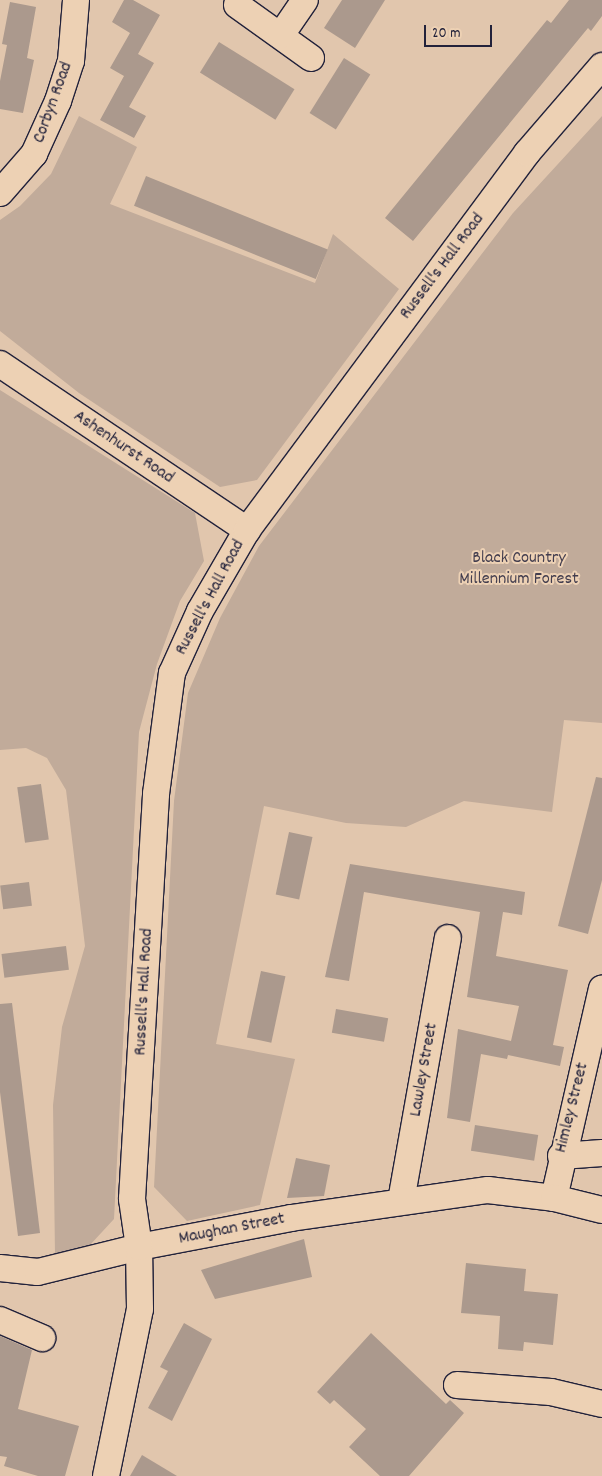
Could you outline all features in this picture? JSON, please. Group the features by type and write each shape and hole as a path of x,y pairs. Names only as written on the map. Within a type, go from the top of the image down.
{"street":[{"name":"Corbyn Road","path":"0,193 34,154 58,101 71,61 76,0"},
{"path":"281,35 305,0"},
{"path":"237,5 311,58"},
{"name":"Russell's Hall Road","path":"139,1247 132,1199 156,794 165,712 172,673 200,611 247,530 527,153 602,66"},
{"name":"Ashenhurst Road","path":"0,364 247,530"},
{"name":"Lawley Street","path":"401,1201 448,938"},
{"name":"Himley Street","path":"554,1198 561,1156 602,988"},
{"path":"561,1156 602,1153"},
{"name":"Maughan Street","path":"0,1268 38,1272 139,1247 401,1201 488,1190 554,1198 602,1210"},
{"path":"106,1476 140,1309 139,1247"},
{"path":"0,1320 42,1338"},
{"path":"457,1385 551,1392 602,1404"}],"green space":[{"path":"79,116 137,147 110,204 315,283 333,234 399,289 257,480 220,487 79,393 0,331 0,220 20,206 51,174"},
{"name":"Black Country Millennium Forest","path":"602,116 602,723 564,720 552,812 464,801 406,827 346,823 264,806 216,1044 295,1059 260,1205 187,1221 154,1187 174,801 188,693 220,618 259,546 513,213"},
{"path":"0,390 195,513 204,561 180,601 157,664 139,732 114,1219 90,1245 55,1255 53,1105 62,1027 85,946 66,790 47,758 26,748 0,750"}],"building":[{"path":"124,0 133,0 160,15 138,54 154,63 129,107 146,116 134,138 100,120 124,76 110,68 130,33 112,22"},
{"path":"342,0 385,0 355,48 324,28"},
{"path":"569,0 602,0 602,16 591,31 588,28 413,241 385,218 547,20 551,23"},
{"path":"10,2 36,7 27,58 34,60 23,113 0,109 0,81 7,45 2,44"},
{"path":"219,42 294,89 275,120 200,73"},
{"path":"344,58 370,74 336,130 310,113"},
{"path":"146,176 328,249 316,279 134,206"},
{"path":"596,777 602,778 602,880 588,934 558,926"},
{"path":"41,784 49,839 25,843 17,787"},
{"path":"289,832 312,837 299,900 276,895"},
{"path":"350,864 525,892 522,915 503,912 496,956 568,970 553,1045 564,1047 560,1066 508,1055 507,1059 481,1054 470,1122 447,1118 458,1029 511,1041 519,1006 467,997 480,912 364,892 349,981 325,977"},
{"path":"29,882 32,906 3,909 0,886"},
{"path":"66,946 69,970 4,978 1,954"},
{"path":"261,971 285,976 271,1043 247,1038"},
{"path":"12,1003 40,1233 18,1236 0,1092 0,1004"},
{"path":"336,1009 388,1018 384,1042 332,1033"},
{"path":"475,1125 538,1135 534,1161 471,1151"},
{"path":"296,1158 330,1165 324,1196 287,1198"},
{"path":"304,1239 312,1277 215,1299 201,1270"},
{"path":"466,1263 526,1269 524,1291 558,1294 553,1345 524,1342 523,1351 498,1349 500,1316 461,1313"},
{"path":"184,1323 212,1339 172,1421 148,1408 168,1371 160,1367"},
{"path":"371,1333 446,1404 450,1400 464,1413 409,1476 380,1476 349,1447 366,1429 334,1400 330,1404 317,1392"},
{"path":"0,1336 32,1350 18,1409 79,1426 65,1476 38,1476 4,1466 7,1457 0,1456"},
{"path":"142,1455 177,1476 130,1476"}]}
